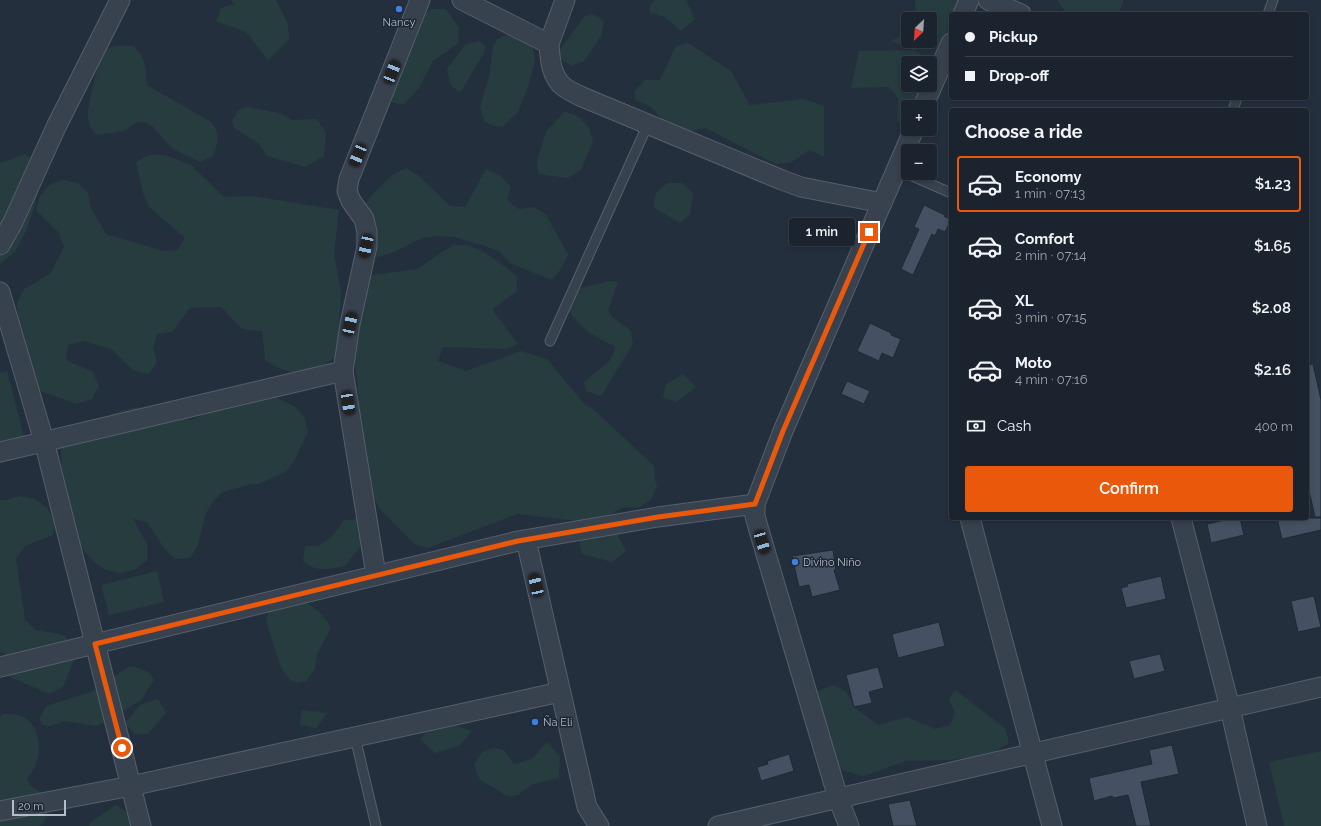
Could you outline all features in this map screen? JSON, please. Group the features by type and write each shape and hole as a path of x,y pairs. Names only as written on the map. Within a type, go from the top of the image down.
{"street":[{"path":"0,245 13,222 56,127 120,0"},
{"path":"376,576 343,371 350,324 366,246 367,232 364,219 351,202 347,191 349,179 420,0"},
{"path":"462,0 549,44"},
{"path":"565,0 549,44 550,63 555,76 563,87 580,96 788,183 801,187 882,203"},
{"path":"964,12 969,0"},
{"path":"988,0 1016,12"},
{"path":"926,100 949,47"},
{"path":"849,826 838,798 758,527 755,503 783,431 911,136"},
{"path":"0,292 44,441 142,826"},
{"path":"0,452 343,371"},
{"path":"0,667 526,540 658,517 755,503"},
{"path":"971,520 1052,826"},
{"path":"1181,520 1230,708 1257,826"},
{"path":"526,540 587,807 599,826"},
{"path":"718,826 1321,687"},
{"path":"0,811 131,786 560,692"}],"lane":[{"path":"1269,12 1273,0"},
{"path":"550,341 648,124"},
{"path":"896,169 949,192"},
{"path":"355,737 376,826"}],"green space":[{"path":"231,0 276,0 288,24 289,39 268,60 246,32 216,21 221,8 234,4"},
{"path":"655,0 686,0 695,19 681,31 665,17 650,13 650,5"},
{"path":"915,0 959,0 966,12 949,12 949,45 937,47 937,12 916,12"},
{"path":"1057,0 1123,0 1119,12 1066,12"},
{"path":"431,9 446,9 459,28 458,43 433,61 419,88 404,104 393,103 389,96 400,77 394,48 397,40"},
{"path":"591,14 599,17 604,22 601,36 584,61 571,66 556,55 584,17"},
{"path":"512,33 532,42 535,62 527,90 518,112 502,127 491,125 484,121 480,107 489,77 493,46 497,39"},
{"path":"901,36 901,45 891,41"},
{"path":"479,41 485,46 484,53 460,93 450,84 447,69 466,44"},
{"path":"688,43 731,71 750,105 803,99 824,106 824,157 809,150 790,163 775,164 705,128 676,134 650,106 635,100 634,92 645,80 660,80 676,46"},
{"path":"132,46 143,58 146,68 147,85 211,122 214,126 218,139 213,156 200,162 173,149 152,126 145,122 137,122 124,131 97,135 93,131 88,116 89,103 103,55 105,51 111,47"},
{"path":"907,48 929,48 914,50 922,56 901,56 901,92 921,92 925,100 901,100 901,121 897,122 898,98 889,87 851,88 859,51 912,50"},
{"path":"248,107 280,113 292,120 317,119 326,133 324,156 305,167 267,156 259,144 234,128 232,121 239,109"},
{"path":"565,111 579,117 589,128 593,142 581,170 568,178 538,174 537,160 546,132"},
{"path":"25,154 37,163 37,196 26,231 15,252 0,264 0,163"},
{"path":"149,155 165,155 191,165 224,197 252,196 339,210 334,253 341,293 335,358 310,372 292,373 286,371 265,360 262,331 242,329 221,307 190,308 172,332 157,334 153,348 157,362 149,374 134,371 111,349 83,341 68,345 66,360 93,372 99,386 92,399 76,404 35,389 20,364 17,303 24,289 50,274 64,247 58,232 36,210 40,196 49,185 63,180 78,183 88,193 91,208 106,234 163,251 177,250 185,238 149,207 143,193 136,162"},
{"path":"406,168 419,176 450,206 465,207 486,169 501,176 511,187 507,200 519,209 534,207 546,215 568,254 561,269 552,280 510,263 500,252 454,237 438,236 422,238 394,252 378,257 363,256 355,243 356,227 362,210 370,197 392,175"},
{"path":"667,183 682,183 693,193 690,214 680,223 653,207 656,193"},
{"path":"453,245 466,245 486,253 517,276 517,291 492,309 518,344 506,349 443,347 438,361 466,371 521,351 547,359 586,406 592,408 654,466 657,486 651,500 638,508 623,507 594,523 517,514 428,548 414,544 380,509 364,480 357,377 354,362 350,356 343,301 360,282 373,275 417,269"},
{"path":"610,281 618,282 608,310 612,317 631,331 633,344 601,396 586,391 584,383 611,359 615,347 588,332 571,315 570,302 580,288"},
{"path":"7,371 24,436 0,442 0,373"},
{"path":"683,374 696,387 676,402 663,397 666,384"},
{"path":"257,387 295,407 305,418 308,432 295,459 287,471 259,484 252,484 222,492 212,503 205,516 198,545 190,558 175,559 164,548 147,522 133,519 147,544 147,560 136,569 121,573 106,570 94,562 74,538 62,494 61,448 89,425 120,411 131,408 150,408 191,420 218,409"},
{"path":"20,496 35,499 47,508 55,521 53,535 25,546 16,559 25,619 35,630 64,635 74,646 74,660 63,687 49,694 8,676 6,654 0,652 0,500"},
{"path":"359,519 363,543 345,566 318,569 303,561 305,546 318,546 331,538 344,520"},
{"path":"617,534 626,551 612,562 582,554 578,536"},
{"path":"157,571 164,602 109,615 101,585"},
{"path":"291,593 319,612 331,628 317,654 315,669 306,681 298,683 290,680 281,668 266,621 270,606"},
{"path":"130,666 147,672 154,680 141,700 104,723 96,726 65,721 51,726 43,725 39,719 46,706 91,692"},
{"path":"833,685 846,691 854,707 878,725 907,717 935,729 950,725 955,713 949,699 955,690 1005,728 1009,743 994,752 979,756 950,760 906,761 864,776 837,769 807,702 818,691"},
{"path":"158,699 166,713 148,734 135,734 125,723 140,705"},
{"path":"302,710 327,713 316,728 299,725"},
{"path":"3,714 19,715 26,718 35,729 38,736 39,751 37,759 34,769 27,779 31,786 47,797 47,817 39,826 0,826 0,717"},
{"path":"452,725 472,731 459,746 435,753 420,739 430,728"},
{"path":"547,742 560,757 559,778 533,784 518,795 507,796 479,779 474,765 482,752 493,748 504,750 514,764 532,759"},
{"path":"1321,751 1321,826 1284,826 1269,762"},
{"path":"116,805 129,814 138,826 89,826 91,822"}],"building":[{"path":"924,205 945,215 944,216 949,219 949,224 945,232 938,229 935,236 932,234 913,275 901,269 919,229 914,227"},
{"path":"870,323 901,339 893,358 882,353 879,361 857,351"},
{"path":"1313,364 1321,400 1321,517 1315,517 1309,491 1309,365"},
{"path":"847,381 870,391 864,404 841,394"},
{"path":"1309,518 1321,518 1321,530 1282,539 1277,520 1309,520"},
{"path":"1225,520 1240,520 1244,535 1211,543 1207,524"},
{"path":"833,550 836,570 834,570 840,590 812,597 809,585 799,587 792,556"},
{"path":"1161,576 1166,599 1126,608 1121,588 1128,586 1127,584"},
{"path":"1314,596 1321,627 1298,632 1291,601"},
{"path":"939,622 945,646 898,658 892,634"},
{"path":"1160,654 1165,671 1134,679 1129,661"},
{"path":"878,667 884,688 869,692 872,703 854,707 846,675"},
{"path":"1172,745 1179,774 1141,782 1151,826 1136,826 1128,795 1113,798 1112,796 1094,801 1089,778 1152,764 1149,750"},
{"path":"789,754 794,771 761,781 757,767 768,764 767,761"},
{"path":"910,800 917,826 893,826 888,804"}],"place":[{"name":"Nancy","path":"399,9"},
{"name":"Divino Niño","path":"795,562"},
{"name":"Ña Eli","path":"535,722"}],"route":[{"path":"122,748 95,644 518,541 658,517 755,504 783,431 869,232"}]}
